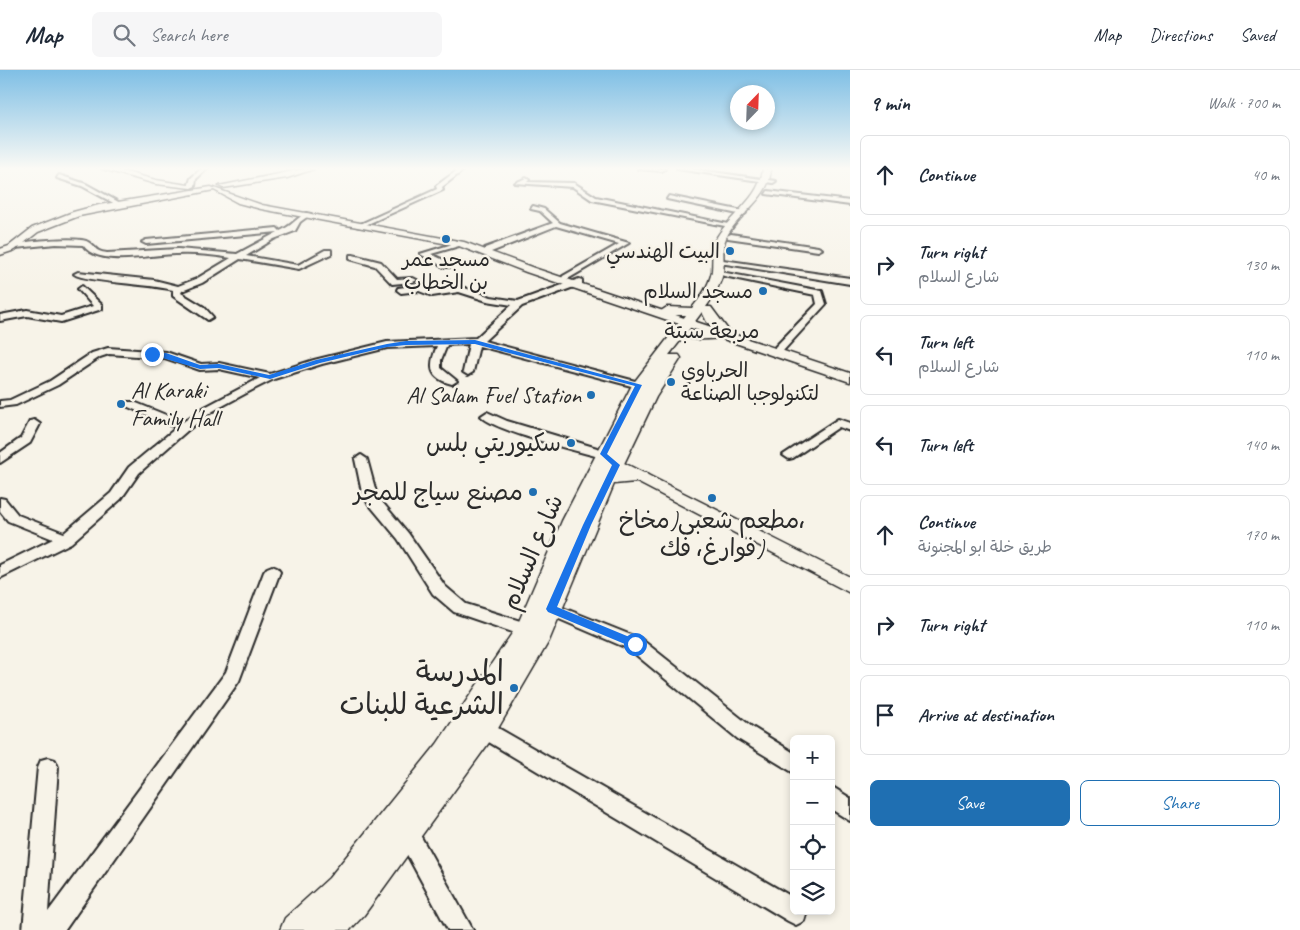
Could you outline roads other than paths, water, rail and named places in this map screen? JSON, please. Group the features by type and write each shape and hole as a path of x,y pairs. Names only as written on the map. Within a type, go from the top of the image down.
{"main road":[{"name":"شارع السلام","path":"696,320 718,268 718,244 747,209"},
{"name":"شارع السلام","path":"326,930 353,904 484,729 541,635 612,464 648,385 717,294 725,268 725,245 735,225"},
{"path":"667,311 696,320 724,332"},
{"path":"696,320 711,320 724,332"},
{"name":"شارع السلام","path":"297,930 340,889 447,753 527,630 572,521 612,464"}],"street":[{"path":"0,254 14,251 33,235 53,224 106,209"},
{"path":"276,209 462,244 573,282 696,320"},
{"path":"361,225 394,209"},
{"path":"535,209 552,217 557,222 556,224"},
{"path":"648,209 735,225"},
{"path":"663,212 669,209"},
{"path":"696,209 735,225 818,249"},
{"path":"78,274 112,280 142,282 178,289 199,281 271,237 292,229 298,221 307,215"},
{"path":"468,372 475,342 500,324 519,304 573,282 624,243 556,224 488,250"},
{"path":"361,225 457,240 573,282 667,311"},
{"path":"146,242 292,229"},
{"path":"19,245 56,242 82,243 93,252 134,255 164,252 200,252 238,256 291,268 299,267 328,252"},
{"path":"447,265 424,254 462,244"},
{"path":"353,256 378,264 395,282 414,280"},
{"path":"725,268 850,281"},
{"path":"725,268 819,293 822,304 780,349"},
{"path":"406,271 420,284 420,288"},
{"path":"401,290 420,288 432,293 458,289 490,299 519,304"},
{"path":"0,318 27,313 61,319 99,307 82,289"},
{"path":"178,289 176,294 202,309 208,317"},
{"path":"724,332 850,373"},
{"path":"724,332 850,378"},
{"path":"0,572 66,539 116,496 134,470 184,427 217,404 270,377 318,362 387,345 475,342 648,385"},
{"path":"443,343 436,360 436,368 441,375 452,381"},
{"path":"0,404 12,404 54,383 96,355 108,351 166,355 200,367 219,366 270,377"},
{"path":"130,404 184,427"},
{"path":"487,416 503,424 612,464 640,477 850,586"},
{"path":"790,455 838,423 850,427"},
{"path":"0,460 26,440 34,424"},
{"path":"361,459 370,497 403,536 439,590 460,608 527,630"},
{"path":"612,464 850,577"},
{"path":"0,502 13,518 66,539"},
{"path":"50,930 233,676 272,572"},
{"path":"551,609 635,644 745,732 790,761"},
{"path":"484,729 790,909"},
{"path":"35,930 48,766"},
{"path":"835,799 850,811"},
{"path":"407,834 460,930"}],"place":[{"name":"مسجد عمر بن الخطاب","path":"446,239"},
{"name":"البيت الهندسي","path":"730,251"},
{"name":"مسجد السلام","path":"763,291"},
{"name":"الحرباوي لتكنولوجبا الصناعة","path":"671,382"},
{"name":"Al Salam Fuel Station","path":"591,395"},
{"name":"Al Karaki Family Hall","path":"121,404"},
{"name":"سكيوريتي بلس","path":"571,443"},
{"name":"مصنع سياج للمجر","path":"533,492"},
{"name":"مطعم شعبي(مخاخ، فوارغ، فك)","path":"712,498"},
{"name":"المدرسة الشرعية للبنات","path":"514,688"}],"district":[{"name":"مربعة سبتة","path":"712,331"}]}
